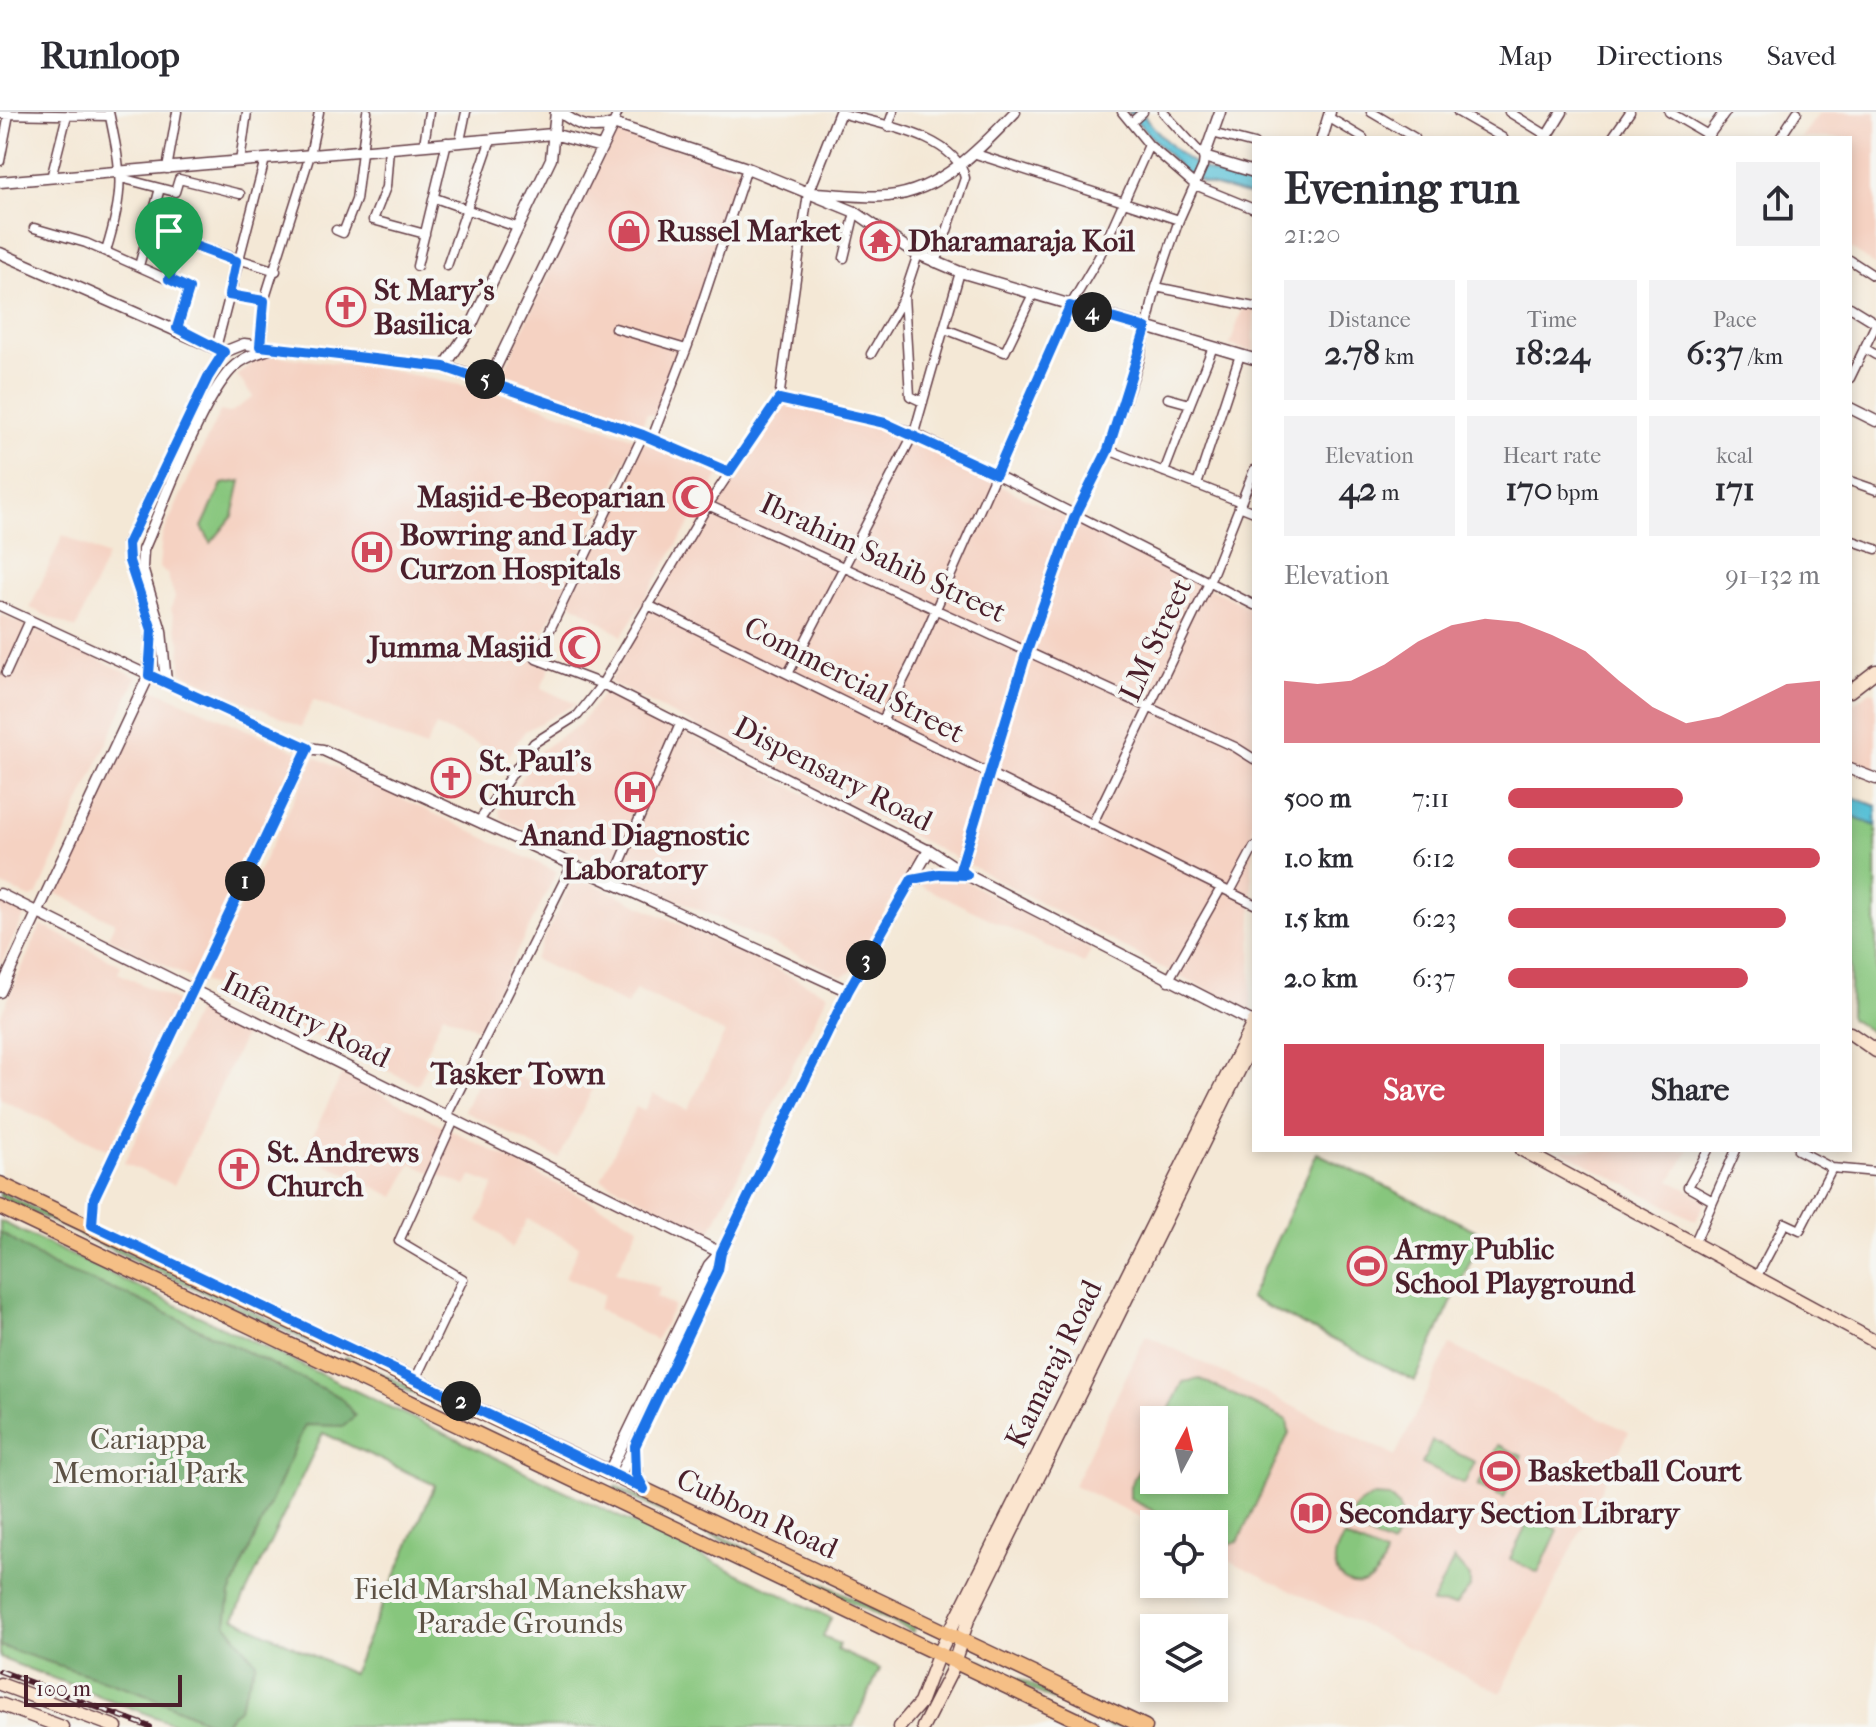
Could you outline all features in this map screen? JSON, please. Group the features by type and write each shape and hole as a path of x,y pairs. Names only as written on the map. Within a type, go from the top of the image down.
{"main road":[{"path":"1852,689 1876,671"},
{"name":"Kamaraj Road","path":"899,1727 920,1703 939,1653 955,1637 1252,1026"},
{"path":"1852,1034 1876,1051"},
{"name":"Kamaraj Road","path":"1030,1482 1252,1044"},
{"path":"1526,1152 1876,1342"},
{"name":"Cubbon Road","path":"0,1184 491,1414 773,1552 1145,1727"},
{"name":"Cubbon Road","path":"0,1207 1092,1727"},
{"path":"1862,1334 1876,1335"},
{"path":"325,1361 334,1341"},
{"path":"481,1434 491,1414"},
{"path":"762,1570 773,1552"},
{"name":"Kamaraj Road","path":"923,1727 955,1661 955,1637"},
{"path":"0,1684 116,1727"},
{"path":"0,1704 62,1727"}],"street":[{"path":"167,169 177,112"},
{"path":"240,162 247,112"},
{"path":"260,346 264,301 276,271 310,155 319,112"},
{"path":"336,230 343,233 356,200 367,112"},
{"path":"424,144 429,112"},
{"path":"460,141 466,112"},
{"path":"444,367 469,330 551,159 558,112 581,127 596,129 613,124 747,168 855,212 918,254 960,272 1252,358"},
{"path":"489,381 618,112"},
{"path":"479,821 534,743 578,715 602,684 708,505 779,399 808,193 840,112 941,144 962,164 965,178 936,263"},
{"path":"888,127 893,112"},
{"path":"808,193 891,196 962,164 976,154 1015,112"},
{"path":"1122,112 1149,145 1196,184 1252,208"},
{"path":"1132,122 1143,112"},
{"path":"1163,112 1204,161 1252,172"},
{"path":"912,879 964,872 1027,651 1075,516 1108,450 1156,287 1220,112"},
{"path":"1371,112 1412,136"},
{"path":"1458,112 1500,136"},
{"path":"1509,112 1545,136"},
{"path":"1548,136 1562,112"},
{"path":"1613,136 1630,112"},
{"path":"1669,112 1707,136 1725,112"},
{"path":"1781,136 1797,112"},
{"path":"0,161 4,114 109,114 122,176 118,213 106,251"},
{"path":"51,178 70,114"},
{"path":"1323,136 1329,115 1360,136"},
{"path":"1212,133 1252,143"},
{"path":"0,182 122,176 265,159 553,134 601,147"},
{"path":"447,266 491,139"},
{"path":"417,266 447,142"},
{"path":"883,720 937,609 1070,306 1100,255 1121,201 1149,145"},
{"path":"389,148 386,187 373,220 425,234"},
{"path":"976,154 1179,220"},
{"path":"0,992 149,675 152,630 129,561 128,544 220,350 236,261 265,159"},
{"path":"647,436 686,349 747,168"},
{"path":"122,176 175,192 179,179 240,194"},
{"path":"139,266 160,188"},
{"path":"435,198 519,228"},
{"path":"844,258 855,212"},
{"path":"169,279 187,224"},
{"path":"34,228 106,251 189,289 177,328"},
{"path":"181,241 236,261 276,271"},
{"path":"0,253 177,328 220,350 244,344 444,367 647,436 729,472"},
{"path":"871,354 904,296 918,254"},
{"path":"1852,261 1876,277"},
{"path":"788,674 914,433 960,272"},
{"path":"1156,287 1252,307"},
{"path":"945,329 1005,352 1033,294"},
{"path":"229,295 264,301"},
{"path":"904,296 910,396 923,402"},
{"path":"1852,308 1876,324 1852,366"},
{"path":"615,328 686,349"},
{"path":"166,682 161,631 142,568 143,550 203,417 226,376 248,356 275,347"},
{"path":"1164,472 1213,347"},
{"path":"1864,348 1876,355"},
{"path":"1197,485 1240,355"},
{"path":"1168,398 1190,404"},
{"path":"779,399 885,423 914,433 1252,604"},
{"path":"1852,409 1876,421"},
{"name":"Dispensary Road","path":"647,436 536,659 602,684 929,850 964,872 1168,981 1252,1021"},
{"path":"1108,450 1197,485 1252,511"},
{"name":"LM Street","path":"1092,825 1209,583 1252,475"},
{"path":"1852,482 1876,490"},
{"name":"Ibrahim Sahib Street","path":"708,505 846,566 1252,758"},
{"path":"1852,541 1876,549"},
{"name":"Commercial Street","path":"648,605 1252,903"},
{"path":"0,606 308,748 323,750 848,991"},
{"path":"6,673 30,620"},
{"path":"611,884 680,724"},
{"path":"92,1225 94,1198 308,748"},
{"path":"1852,770 1876,779"},
{"path":"614,1474 635,1446 718,1270 721,1253 848,991 929,850"},
{"path":"1168,981 1252,850"},
{"path":"415,1380 463,1279 399,1241 450,1119 572,865"},
{"name":"Infantry Road","path":"0,894 721,1253"},
{"path":"1707,1152 1688,1187 1713,1201"},
{"path":"1695,1242 1735,1152"},
{"path":"1802,1152 1832,1168 1876,1172"},
{"path":"1757,1276 1785,1223 1800,1230 1832,1168"},
{"path":"614,1474 709,1265 721,1253"},
{"path":"635,1446 636,1474 644,1489"}],"shaded area":[{"path":"1820,112 1876,112 1876,266 1852,249 1852,136 1802,136"},
{"path":"616,128 743,171 659,417 647,413 641,427 503,373"},
{"path":"1243,307 1252,309 1252,351 1230,345"},
{"name":"Bowring and Lady Curzon Hospitals","path":"261,357 379,368 512,396 636,439 531,659 550,667 541,688 576,704 525,731 507,757 436,726 425,748 313,700 301,727 181,672 180,643 171,608 175,597 167,574 159,567 162,536 220,411 230,413 253,397 237,375"},
{"path":"784,403 881,427 1252,609 1251,1010 1174,974 968,864 609,682 709,507"},
{"path":"642,442 719,475 622,636 567,600"},
{"path":"63,535 107,556 76,629 30,608"},
{"path":"0,614 137,677 38,894 31,898 0,884"},
{"path":"153,689 301,753 192,979 108,937 115,923 54,892"},
{"path":"605,691 918,853 851,972 842,976 501,818 499,810 541,750 580,724"},
{"path":"1870,691 1876,693 1876,773 1852,763 1852,704"},
{"path":"315,757 557,872 478,1029 443,1014 424,1057 429,1061 418,1085 203,982"},
{"path":"575,875 828,994 710,1232 601,1179 636,1107 644,1111 653,1094 688,1110 725,1033 636,989 627,1005 534,959"},
{"path":"960,878 1091,950 1084,964 917,884"},
{"path":"0,902 25,914 0,966"},
{"path":"41,925 121,965 118,973 180,1003 109,1150 0,1099 0,1017"},
{"path":"198,1007 248,1028 174,1185 124,1163"},
{"path":"487,1062 548,1090 558,1070 594,1087 559,1158 464,1111"},
{"path":"342,1074 639,1226 616,1272 660,1288 656,1297 674,1306 656,1340 597,1309 604,1295 565,1277 579,1246 527,1219 512,1248 500,1235 478,1221 494,1185 471,1176 466,1186 411,1164 395,1197 304,1154"},
{"path":"1564,1152 1688,1152 1670,1181 1707,1199 1696,1221"},
{"path":"1146,1335 1395,1456 1450,1345 1629,1432 1501,1693 1228,1560 1228,1510 1140,1510 1140,1517 1074,1485"}],"green space":[{"path":"241,481 233,516 211,543 202,527 222,484"},
{"path":"1852,816 1876,826 1876,1035 1852,1020"},
{"name":"Army Public School Playground","path":"1317,1153 1483,1234 1415,1381 1250,1298"},
{"path":"0,1192 321,1344 319,1347 0,1197"},
{"name":"Field Marshal Manekshaw Parade Grounds","path":"0,1221 831,1618 823,1637 839,1644 837,1650 880,1669 853,1727 181,1727 0,1658","holes":["323,1433 435,1485 352,1674 234,1618"]},
{"name":"Cariappa Memorial Park","path":"0,1232 53,1266 135,1298 340,1397 355,1416 344,1426 305,1425 230,1594 226,1624 256,1662 239,1708 220,1727 140,1692 0,1646"},
{"path":"346,1357 473,1417 471,1421 344,1361"},
{"path":"1200,1379 1287,1420 1289,1433 1238,1542 1228,1544 1228,1510 1152,1510 1130,1499 1130,1486 1140,1466 1140,1494 1228,1494 1228,1406 1171,1406 1183,1382"},
{"name":"Basketball Court","path":"1432,1441 1475,1462 1464,1484 1422,1464"},
{"name":"Basketball Court","path":"1498,1445 1522,1456 1504,1498 1478,1486"},
{"path":"616,1486 756,1553 755,1556 614,1489"},
{"path":"1375,1496 1389,1497 1398,1506 1404,1521 1392,1546 1346,1526 1356,1507"},
{"path":"1530,1517 1558,1530 1538,1573 1510,1559"},
{"path":"1344,1537 1385,1555 1378,1571 1369,1581 1358,1584 1340,1576 1335,1566 1336,1552"},
{"path":"1454,1559 1470,1577 1470,1588 1455,1605 1431,1604"},
{"path":"782,1564 915,1628 913,1632 780,1568"},
{"path":"980,1660 1120,1727 1110,1727 978,1664"}],"water":[{"path":"1128,112 1141,112 1167,142 1190,161 1252,185 1252,196 1204,183 1186,174"},
{"path":"1852,797 1876,806 1876,826 1852,816"}],"railway":[{"path":"0,1671 150,1727"}],"place":[{"name":"Russel Market","path":"629,231"},
{"name":"Dharamaraja Koil","path":"880,241"},
{"name":"St Mary's Basilica","path":"346,307"},
{"name":"Masjid-e-Beoparian","path":"693,497"},
{"name":"Bowring and Lady Curzon Hospitals","path":"372,552"},
{"name":"Jumma Masjid","path":"580,647"},
{"name":"St. Paul's Church","path":"451,778"},
{"name":"Anand Diagnostic Laboratory","path":"635,792"},
{"name":"St. Andrews Church","path":"239,1169"},
{"name":"Army Public School Playground","path":"1367,1266"},
{"name":"Basketball Court","path":"1500,1471"},
{"name":"Secondary Section Library","path":"1311,1513"}],"district":[{"name":"Tasker Town","path":"518,1073"}],"route":[{"path":"181,241 236,261 229,295 264,301 260,346 444,367 643,435 729,472 779,399 885,423 914,433 996,474 1070,306 1146,328 1139,361 1108,450 1075,516 1027,651 960,870 967,875 939,874 912,879 848,991 721,1253 718,1270 635,1446 634,1466 644,1489 92,1225 94,1198 191,990 303,765 308,748 149,675 152,630 129,561 128,544 208,377 224,352 177,328 189,289 169,279 181,241"}]}
